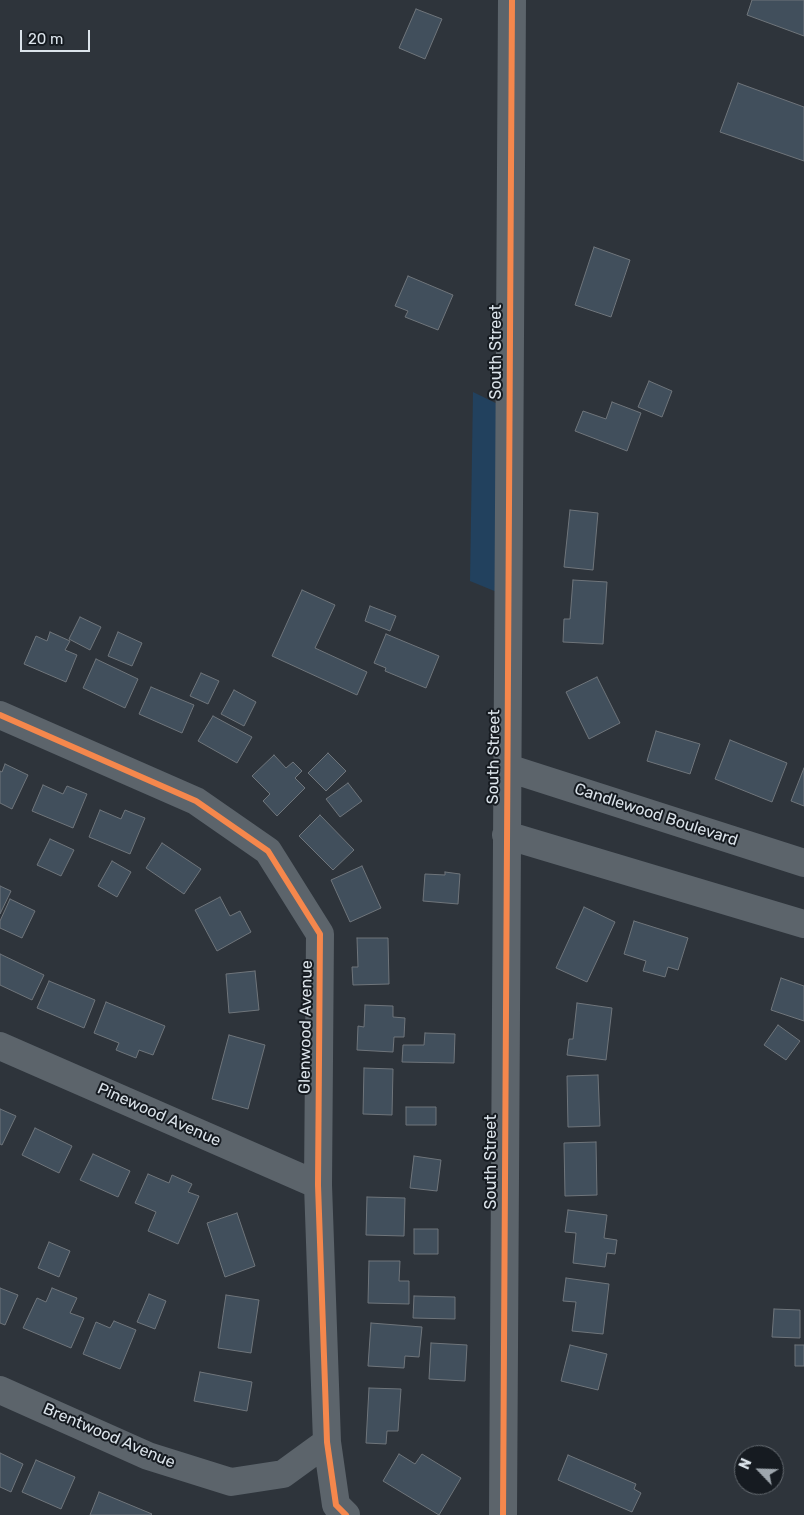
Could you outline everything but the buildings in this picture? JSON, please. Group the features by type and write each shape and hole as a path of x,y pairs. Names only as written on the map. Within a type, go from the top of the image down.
{"street":[{"name":"South Street","path":"502,1515 512,0"},
{"name":"Glenwood Avenue","path":"0,715 196,801 268,851 320,934 318,1185 327,1442 336,1505 346,1515"},
{"name":"Candlewood Boulevard","path":"508,768 804,863"},
{"path":"506,835 804,924"},
{"name":"Pinewood Avenue","path":"0,1046 318,1185"},
{"name":"Brentwood Avenue","path":"0,1390 148,1456 230,1482 283,1474 327,1442"}],"shaded area":[{"path":"473,392 510,410 509,597 470,581"}],"cycle path":[{"path":"503,1515 512,0"},
{"path":"0,715 196,801 268,851 320,934 318,1185 327,1442 336,1505 346,1515"}]}
